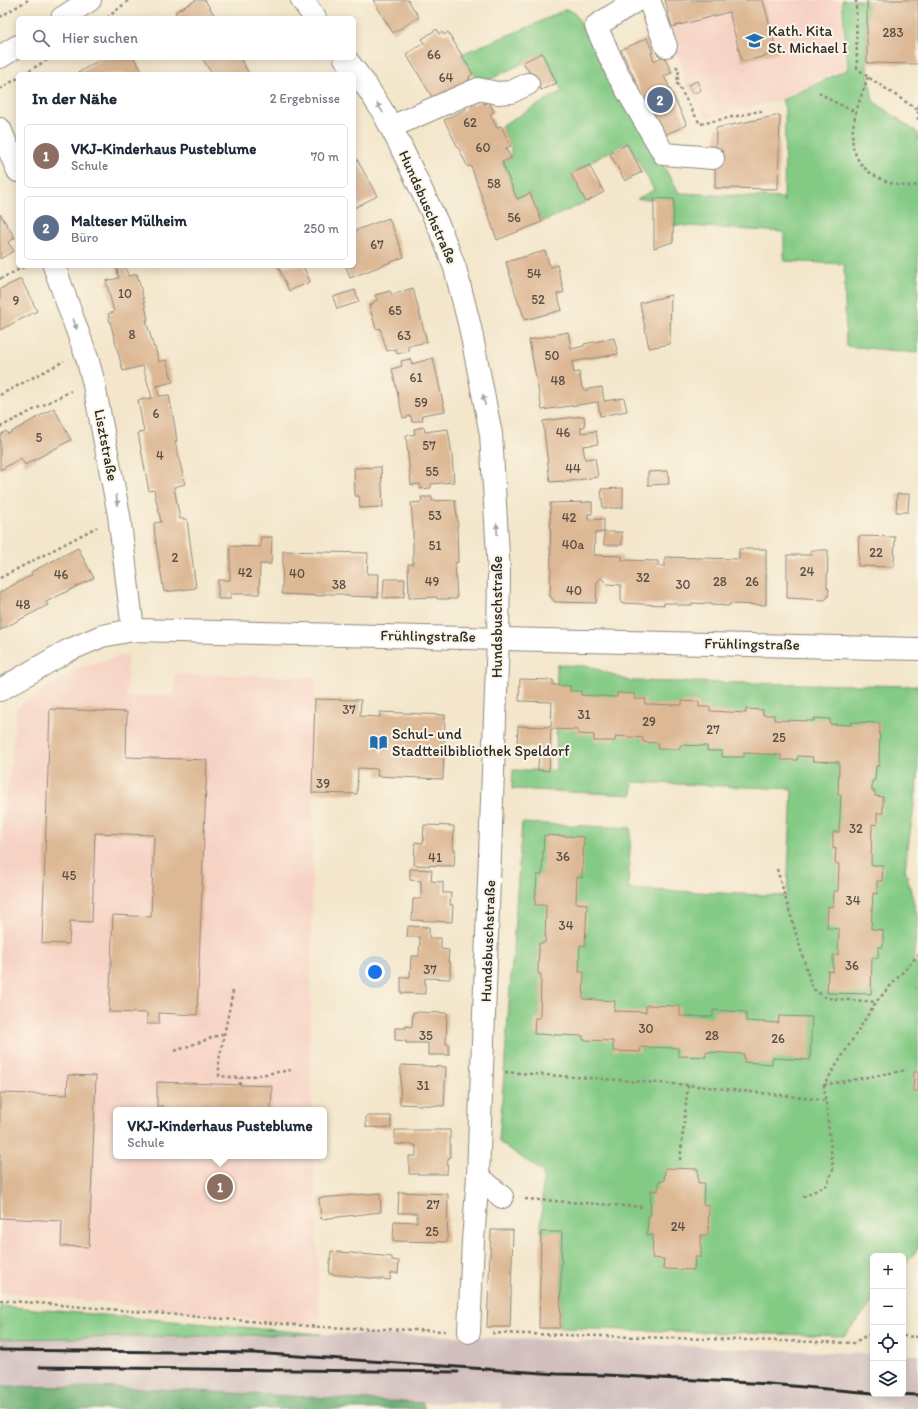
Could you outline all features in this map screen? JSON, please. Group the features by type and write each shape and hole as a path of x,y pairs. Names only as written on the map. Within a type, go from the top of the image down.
{"street":[{"path":"65,16 90,0"},
{"path":"302,0 314,16"},
{"path":"637,0 596,26 618,75 664,154 713,158"},
{"path":"649,0 666,46"},
{"path":"0,57 16,47"},
{"name":"Hundsbuschstraße","path":"347,60 356,72"},
{"name":"Hundsbuschstraße","path":"356,72 391,127 440,229 455,268 470,327 491,434 499,573 498,638 483,1071 469,1332"},
{"path":"391,127 478,89 498,93 511,92 528,84"},
{"path":"0,129 16,166"},
{"name":"Lisztstraße","path":"55,268 93,380 119,515 133,630"},
{"name":"Frühlingstraße","path":"0,690 67,651 102,636 133,630 918,649"},
{"path":"478,1176 502,1197"}],"path":[{"path":"0,17 28,0"},
{"path":"110,16 129,0"},
{"path":"856,0 857,68 918,110"},
{"path":"666,46 678,70 677,83 700,124 760,111 763,115"},
{"path":"27,72 47,60"},
{"path":"868,77 856,112 852,141 855,156 868,172 889,183 908,187 918,185"},
{"path":"0,89 16,79"},
{"path":"819,92 832,101 856,112"},
{"path":"918,105 918,120"},
{"path":"0,278 22,268"},
{"path":"0,395 84,351"},
{"path":"0,427 93,380"},
{"path":"0,578 119,515"},
{"path":"778,869 812,988 826,998 876,1002"},
{"path":"803,1197 827,1185 833,1169 824,1085 876,1002 918,955"},
{"path":"233,991 219,1060 219,1076 240,1078 291,1070"},
{"path":"175,1051 225,1033"},
{"path":"824,1085 907,1070"},
{"path":"483,1071 688,1085 825,1100"},
{"path":"240,1078 240,1085"},
{"path":"680,1160 688,1085"},
{"path":"502,1197 644,1207"},
{"path":"0,1300 320,1327 854,1343 866,1335 870,1335"},
{"path":"906,1336 918,1337"}],"shaded area":[{"path":"763,0 840,0 845,67 780,100 706,118 683,79 683,67 675,52 682,48 672,27 729,12 742,62 777,53"},
{"path":"128,654 126,697 174,695 175,674 315,677 310,1055 312,1107 113,1107 113,1159 314,1159 320,1327 0,1292 0,851 17,707 76,669"},
{"path":"321,1334 453,1336 870,1354 870,1397 906,1397 906,1355 918,1355 918,1409 502,1409 501,1403 423,1403 138,1388 0,1386 0,1339"}],"green space":[{"path":"842,0 867,0 867,63 873,101 918,133 918,353 846,346 844,264 784,261 784,232 673,225 674,199 637,199 654,190 628,142 571,174 586,202 542,222 530,193 517,199 502,162 511,158 511,146 501,126 562,91 543,53 483,83 473,74 461,54 531,26 566,9 575,13 679,193 783,198 784,202 785,108 782,100 848,69"},
{"path":"557,665 589,666 629,681 918,686 918,778 905,868 918,919 913,962 918,962 918,1249 906,1263 906,1253 870,1253 870,1306 844,1336 560,1328 562,1232 541,1232 543,1172 499,1142 522,823 631,828 628,889 787,896 792,789 633,782 632,795 512,789 513,770 556,770"},
{"path":"0,1306 321,1334 0,1339"},
{"path":"0,1386 138,1388 423,1403 425,1409 0,1409"}],"building":[{"path":"196,0 205,0 215,16 177,16 175,12"},
{"path":"373,0 408,0 419,17 393,33"},
{"name":"Kath. Kita St. Michael I","path":"665,0 763,0 777,53 742,62 729,12 672,27"},
{"path":"867,0 918,0 918,64 867,63"},
{"path":"437,29 439,34 442,32 444,35 448,32 473,74 467,81 469,85 434,100 406,54 424,43 422,39"},
{"path":"647,38 653,53 651,53 654,61 664,56 672,73 664,76 687,125 662,136 621,50"},
{"path":"542,53 557,83 541,90 523,62"},
{"path":"100,60 135,60 142,71 140,72 79,72"},
{"path":"203,60 241,60 248,72 211,72"},
{"path":"697,81 701,90 693,94 688,85"},
{"path":"470,100 472,105 483,100 485,104 489,102 494,112 490,114 497,128 501,126 511,146 506,148 511,158 502,162 517,199 530,193 542,222 497,240 471,166 468,167 444,120 466,109 463,104"},
{"path":"780,115 778,189 715,188 716,128"},
{"path":"627,144 642,172 625,181 610,154"},
{"path":"356,158 377,196 356,207"},
{"path":"589,165 604,192 586,202 571,174"},
{"path":"654,198 674,199 673,242 654,248"},
{"path":"0,214 15,238 8,242 14,251 0,259"},
{"path":"389,218 404,257 350,278 347,268 356,268 356,230"},
{"path":"545,251 550,267 557,265 564,292 557,294 562,310 525,320 506,262"},
{"path":"116,268 126,268 128,276 137,274 148,320 146,320 154,348 155,347 159,362 166,360 173,382 157,386 159,396 169,395 177,441 175,441 185,484 174,487 180,519 187,519 196,588 164,592 154,523 161,522 154,490 149,491 138,433 144,432 138,400 152,398 143,366 123,371 108,314 114,312 106,281 119,278"},
{"path":"279,268 304,268 310,282 289,291"},
{"path":"21,279 37,311 0,330 0,289"},
{"path":"413,288 427,342 408,346 409,351 397,354 396,349 387,351 380,328 376,329 369,305 373,304 373,302 377,300 375,295 390,291 392,295"},
{"path":"355,290 359,302 337,309 333,297"},
{"path":"671,295 670,344 649,348 640,303"},
{"path":"568,332 571,349 584,346 584,344 614,338 618,354 572,362 574,373 579,372 582,388 586,391 588,389 602,387 604,401 624,398 627,411 600,416 598,402 542,410 529,340"},
{"path":"433,358 445,411 422,415 423,420 412,422 411,416 403,418 392,369 402,366 401,361 410,359 412,364"},
{"path":"54,408 71,440 25,465 21,458 0,470 0,435 6,431 8,434"},
{"path":"584,416 585,427 581,427 581,433 596,431 598,444 583,446 585,459 595,458 598,477 563,482 550,482 543,421"},
{"path":"424,427 425,432 448,429 454,482 431,484 431,488 420,489 420,484 411,485 406,436 415,434 414,429"},
{"path":"381,467 383,507 360,508 359,496 355,496 354,468"},
{"path":"668,471 669,484 648,485 648,472"},
{"path":"623,488 623,508 603,508 601,489"},
{"path":"897,494 909,494 908,512 896,512"},
{"path":"421,497 432,497 432,501 455,500 458,526 458,562 455,563 457,599 437,599 437,597 409,598 408,564 413,564 411,503 422,502"},
{"path":"592,502 592,514 588,514 588,520 604,519 604,532 595,533 594,555 622,556 622,560 658,561 658,566 665,566 665,557 739,559 739,549 766,549 766,605 729,604 729,606 693,603 692,605 677,605 677,603 664,603 664,605 621,603 621,585 607,584 601,578 597,582 596,603 555,602 550,596 550,503"},
{"path":"604,532 622,532 622,545 604,545"},
{"path":"859,536 895,537 894,567 858,566"},
{"path":"261,537 272,537 271,564 260,564 259,594 230,594 230,599 218,599 218,580 230,580 230,546 260,547"},
{"path":"78,548 94,578 46,602 48,605 0,630 0,592 32,575 31,572"},
{"path":"811,550 828,550 828,597 825,600 787,598 787,555 811,555"},
{"path":"283,551 368,553 367,574 379,574 378,597 344,596 344,594 323,594 323,596 282,594"},
{"path":"384,579 405,579 404,597 383,598"},
{"path":"520,679 553,680 553,685 570,686 570,691 581,691 581,695 617,697 617,693 635,694 634,699 646,699 645,704 682,705 682,701 699,702 699,707 710,707 710,711 746,713 746,709 763,710 763,715 774,715 774,720 814,721 814,718 830,719 830,724 851,725 851,722 880,723 879,766 876,766 875,780 872,781 872,791 875,791 875,796 883,797 883,813 877,813 877,825 872,824 871,865 883,865 882,881 877,881 877,894 873,893 871,929 883,930 883,947 878,947 878,958 872,958 871,994 827,993 828,971 833,972 833,955 838,955 839,929 827,928 828,906 833,907 834,891 838,891 839,864 835,863 836,848 833,849 833,832 839,832 841,795 838,795 839,762 812,761 813,757 798,756 797,760 781,760 781,755 744,753 744,757 722,757 722,751 707,751 707,746 680,745 680,749 658,749 658,743 643,742 643,738 616,736 615,741 594,741 594,735 578,734 578,730 551,729 549,771 538,770 539,748 517,748 518,726 551,727 552,702 519,701"},
{"name":"Schul- und Stadtteilbibliothek Speldorf","path":"315,699 361,700 360,716 380,717 380,712 445,715 443,779 377,776 378,769 358,768 357,794 312,793"},
{"path":"50,709 127,712 126,757 207,760 197,1015 159,1013 159,1024 147,1024 147,1013 109,1012 113,915 151,917 154,835 95,833 92,922 70,921 69,944 42,943"},
{"path":"424,825 454,826 454,866 414,865 415,842 423,843"},
{"path":"544,835 584,837 582,878 577,877 576,903 587,904 585,946 580,945 579,972 584,972 583,999 615,1001 614,1011 646,1012 646,1005 680,1006 680,1016 713,1017 713,1010 746,1012 746,1021 778,1023 779,1016 812,1017 810,1060 772,1058 772,1064 744,1062 744,1054 706,1052 706,1057 678,1056 678,1048 641,1047 640,1052 613,1051 613,1041 583,1040 583,1036 534,1034 535,1018 540,1018 541,974 538,974 539,943 545,943 546,905 535,905 537,875 542,875"},
{"path":"410,869 432,870 431,881 443,882 443,893 451,893 450,905 453,905 452,922 412,920 413,899 421,899 421,881 410,880"},
{"path":"408,926 429,927 429,938 441,938 441,949 449,950 448,962 450,961 450,979 425,978 425,994 401,993 401,977 410,977 411,956 419,956 420,937 407,937"},
{"path":"413,1012 447,1013 446,1044 449,1044 449,1055 428,1055 428,1043 406,1043 406,1041 395,1040 395,1028 406,1028 406,1026 412,1027"},
{"path":"401,1065 446,1067 444,1106 400,1104"},
{"path":"914,1072 918,1072 918,1091 913,1091"},
{"path":"68,1075 96,1076 89,1247 61,1246 62,1221 0,1218 0,1093 67,1095"},
{"path":"157,1082 272,1086 271,1107 157,1106"},
{"path":"366,1116 391,1116 391,1128 366,1127"},
{"path":"395,1130 450,1130 450,1158 448,1158 447,1174 409,1174 409,1156 416,1156 416,1145 395,1144"},
{"path":"665,1168 698,1169 698,1183 704,1183 703,1205 709,1205 708,1235 701,1235 701,1257 695,1257 694,1270 663,1269 664,1259 652,1258 653,1235 647,1235 648,1216 650,1216 651,1190 658,1191 659,1181 664,1181"},
{"path":"399,1192 448,1194 447,1242 393,1241 394,1221 417,1222 417,1213 398,1213"},
{"path":"380,1193 381,1212 321,1219 319,1198"},
{"path":"491,1230 513,1230 510,1327 487,1327"},
{"path":"541,1232 562,1232 560,1328 539,1328"},
{"path":"331,1251 392,1257 392,1260 399,1261 398,1273 391,1273 390,1280 329,1274"}],"railway":[{"path":"0,1350 254,1353 557,1374 606,1375 769,1384 870,1393"},
{"path":"40,1367 458,1372"},
{"path":"906,1394 918,1395"}],"place":[{"name":"Kath. Kita St. Michael I","path":"755,40"},
{"name":"Malteser Mülheim","path":"660,100"},
{"name":"Schul- und Stadtteilbibliothek Speldorf","path":"379,743"},
{"name":"VKJ-Kinderhaus Pusteblume","path":"220,1187"}]}
